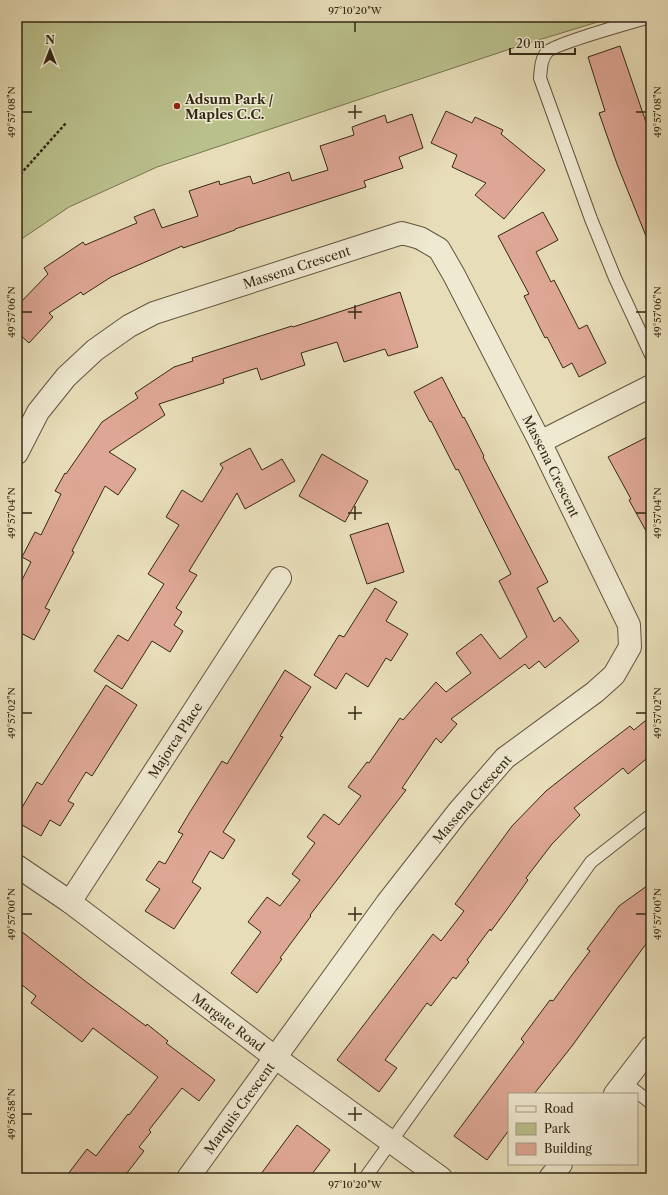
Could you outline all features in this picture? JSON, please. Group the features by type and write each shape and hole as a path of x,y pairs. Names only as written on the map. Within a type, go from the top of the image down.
{"street":[{"name":"Massena Crescent","path":"17,453 38,412 66,377 95,350 129,326 154,314 402,233 420,238 439,249 454,274 540,442 629,624 630,646 614,675 595,692 505,758 463,806 387,903 276,1058"},
{"path":"540,442 651,386"},
{"name":"Majorca Place","path":"70,902 280,578"},
{"name":"Margate Road","path":"17,866 70,902 276,1058 441,1178"},
{"path":"619,1088 651,1047"},
{"name":"Marquis Crescent","path":"188,1178 276,1058"},
{"path":"550,1178 560,1165"}],"lane":[{"path":"650,17 549,50 542,58 540,78 591,219 615,278 651,355"},
{"path":"365,1178 591,862 651,815"},
{"path":"619,1088 630,1093"},
{"path":"638,1097 651,1103"}],"path":[{"path":"17,178 66,123"}],"green space":[{"name":"Adsum Park / Maples C.C.","path":"17,17 614,17 519,46 157,167 69,207 17,242"}],"building":[{"path":"620,46 651,137 650,246 617,164 599,113 605,111 588,57"},
{"path":"446,111 472,123 475,117 503,130 501,134 545,170 504,219 475,195 486,183 452,167 457,155 431,143"},
{"path":"412,114 423,148 399,157 403,168 364,181 366,187 235,229 183,248 182,246 111,277 83,295 81,292 49,313 53,317 29,343 17,332 17,306 48,274 44,268 83,242 85,245 137,223 134,217 154,209 162,228 198,216 189,191 219,181 220,185 250,176 253,184 289,172 292,181 328,170 320,146 354,135 352,127 385,115 387,123"},
{"path":"543,212 558,240 536,252 551,282 554,280 579,329 587,325 606,363 579,377 572,363 563,368 547,337 545,338 524,296 529,294 498,236"},
{"path":"400,292 418,347 388,356 385,349 344,362 337,342 301,353 305,365 261,380 257,368 223,379 224,383 159,404 165,415 109,452 136,469 118,495 105,486 72,551 74,552 45,608 50,610 34,640 17,631 17,590 31,562 22,557 35,532 41,535 61,494 55,491 65,473 66,474 102,422 138,398 135,393 174,367 193,361 192,358"},
{"path":"442,377 548,582 537,588 554,622 560,617 579,641 545,668 539,661 529,669 525,664 451,719 457,724 441,743 436,738 402,788 406,790 310,915 311,916 280,958 282,959 257,993 231,973 261,932 248,922 267,897 280,906 300,880 292,874 315,843 307,837 324,814 339,825 361,796 348,787 367,762 369,763 400,718 403,720 436,682 446,692 471,673 456,653 481,634 500,659 527,637 499,581 511,574 458,469 456,470 431,421 430,422 414,392"},
{"path":"651,435 651,540 608,457"},
{"path":"250,448 262,470 282,459 295,481 245,509 237,493 189,571 197,575 176,608 182,612 174,625 183,631 170,652 152,641 122,689 94,671 118,635 128,641 164,584 148,574 179,525 166,517 182,490 202,502 223,468 220,464"},
{"path":"322,454 368,481 345,522 299,496"},
{"path":"388,523 404,572 367,584 350,535"},
{"path":"375,588 397,602 386,621 408,634 391,661 386,658 368,687 346,673 336,689 314,675 339,635 344,637"},
{"path":"285,670 311,687 280,736 283,737 223,832 235,840 223,859 210,851 192,882 201,888 174,929 145,911 160,889 146,880 159,861 165,864 183,834 178,832 190,812 222,761 227,764"},
{"path":"106,685 137,705 92,776 86,772 68,801 74,804 60,826 50,820 41,836 17,822 17,816 37,782 42,785"},
{"path":"651,716 651,755 628,774 623,768 574,808 580,815 552,844 526,878 528,880 491,931 490,929 467,960 469,962 456,979 453,977 431,1006 427,1003 385,1060 397,1068 379,1092 337,1060 433,934 441,941 464,911 455,904 512,826 546,791 630,726 634,730"},
{"path":"651,883 651,937 572,1046 535,1093 508,1093 508,1131 487,1160 454,1136 524,1042 521,1039 550,1000 553,1001 590,951 587,949 619,906"},
{"path":"17,928 89,984 146,1026 147,1024 168,1041 166,1043 215,1080 199,1101 182,1088 149,1130 151,1132 139,1147 144,1151 123,1178 65,1178 87,1149 96,1156 158,1077 93,1028 82,1042 31,1003 36,996 17,981"},
{"path":"297,1125 330,1150 309,1178 258,1178"}],"place":[{"name":"Adsum Park / Maples C.C.","path":"177,106"}]}
